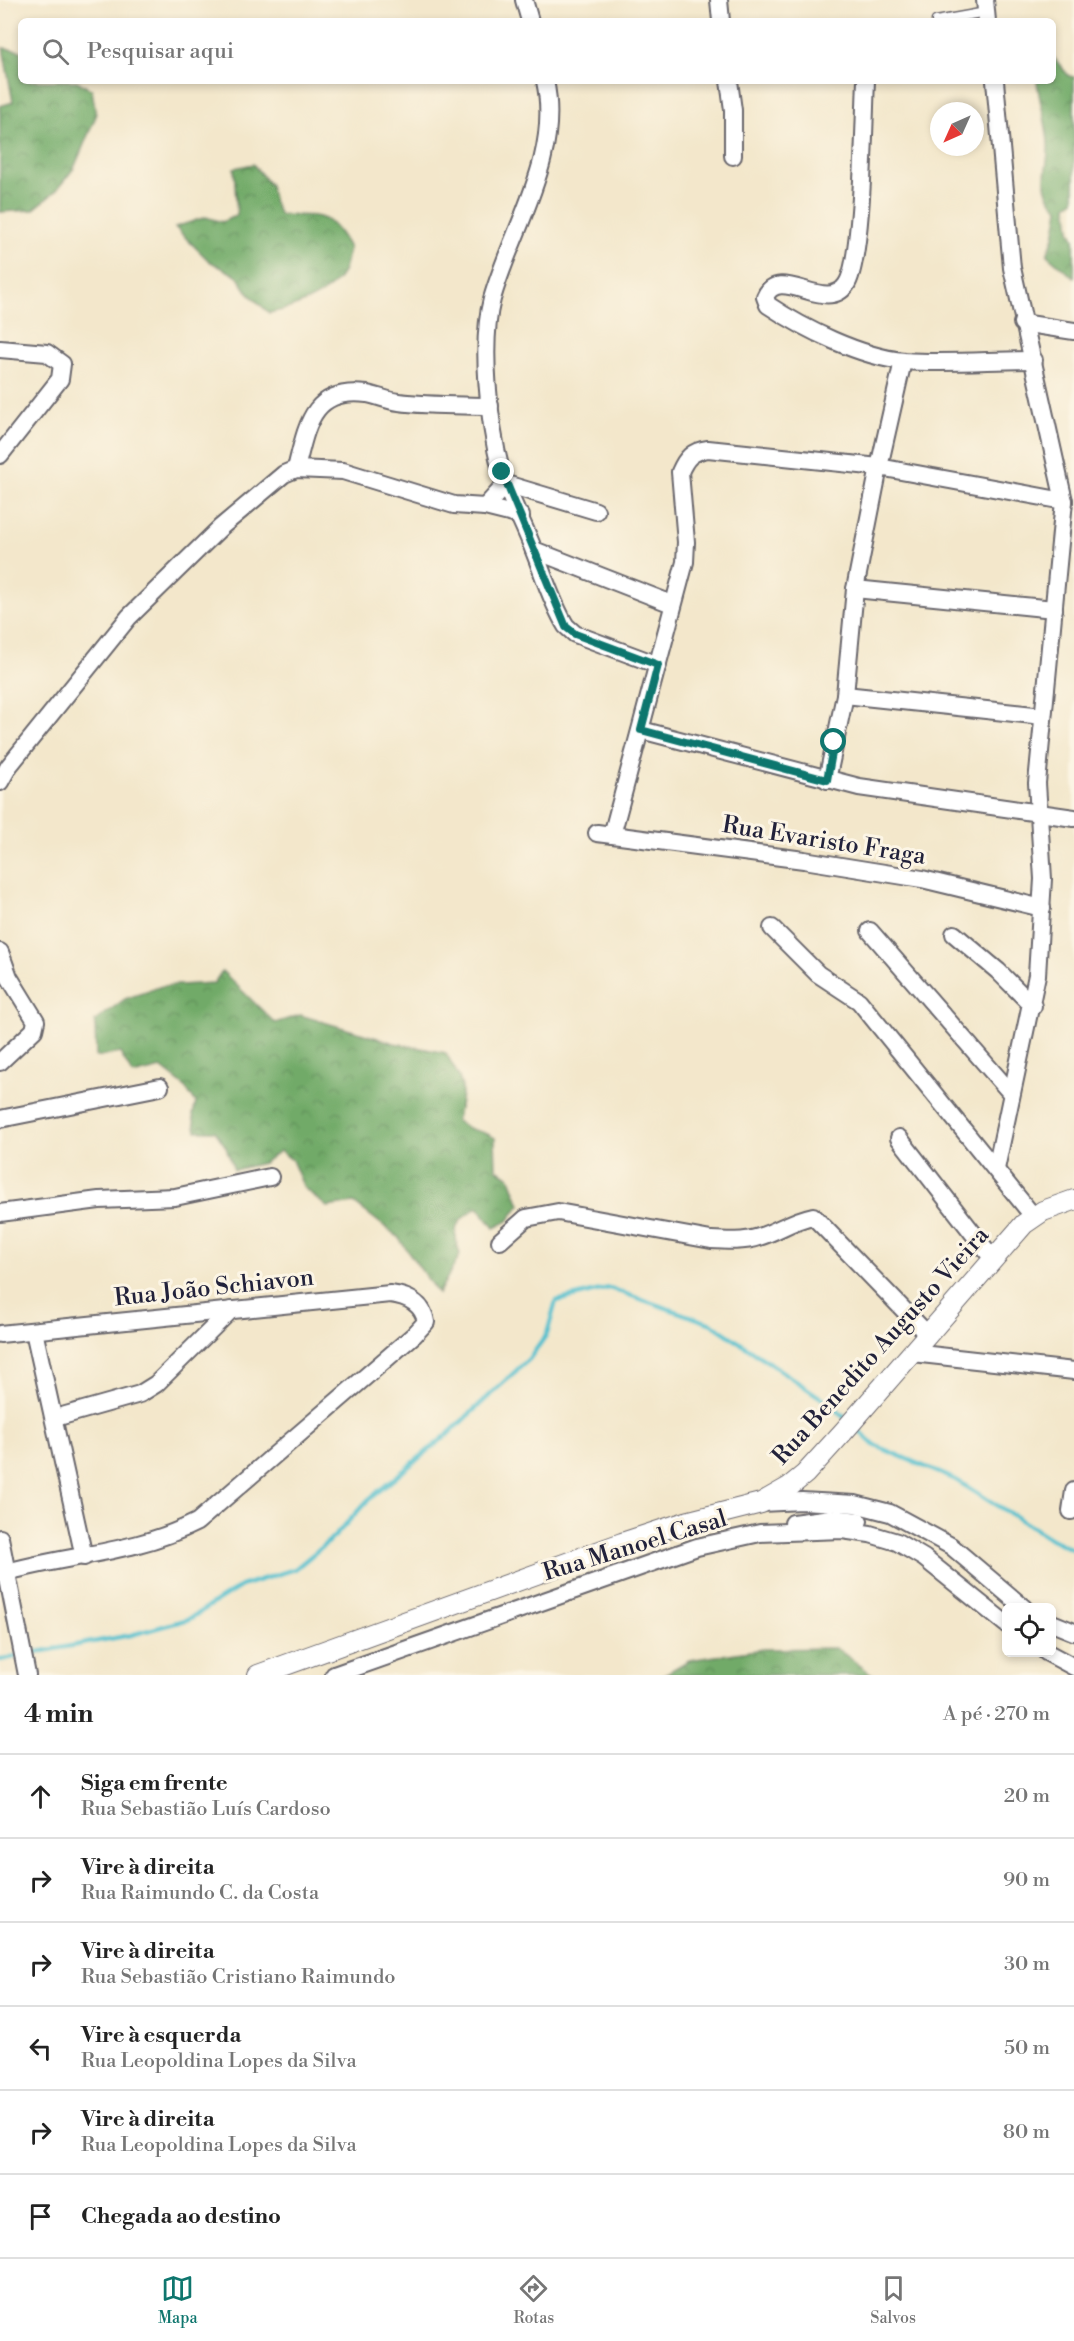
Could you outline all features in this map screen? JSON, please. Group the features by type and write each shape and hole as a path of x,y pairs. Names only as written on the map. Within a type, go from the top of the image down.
{"street":[{"path":"524,0 529,18"},
{"path":"719,0 722,18"},
{"path":"546,84 549,101 549,133 538,173 506,259 486,328 490,406 502,472 566,627 575,634 658,665"},
{"path":"729,84 733,110 733,156"},
{"path":"866,84 862,179 853,272 846,287 834,294 817,294 791,286 775,285 765,297 768,305 822,334 873,354 903,361 1034,360"},
{"path":"995,84 1012,268 1022,323 1034,360 1064,501 1037,783 1042,908 1033,1006 1010,1092 996,1168"},
{"path":"1022,323 1074,331"},
{"path":"0,349 47,353 62,364 60,379 0,455"},
{"path":"827,780 845,696 855,589 903,361"},
{"path":"296,469 310,421 322,403 332,395 370,394 396,402 490,406"},
{"path":"1064,501 879,467 708,449 692,453 680,472 686,542 685,562 672,604 641,730 827,780 1074,818"},
{"path":"0,782 9,766 129,617 260,491 296,469 344,471 454,505 485,507 520,516"},
{"path":"485,507 507,484"},
{"path":"507,484 596,511"},
{"path":"534,550 672,604"},
{"path":"855,589 1054,609"},
{"path":"845,696 1043,716"},
{"name":"Rua Evaristo Fraga","path":"641,730 604,834 804,860 911,877 1042,908"},
{"path":"772,928 818,974 859,1001 1033,1216 1074,1200"},
{"path":"870,931 1010,1092"},
{"path":"954,934 998,971 1033,1006"},
{"path":"0,952 9,977 36,1022 34,1030 0,1062"},
{"path":"0,1119 159,1087"},
{"path":"899,1138 993,1259"},
{"path":"0,1213 99,1200 175,1197 270,1177"},
{"path":"500,1241 526,1218 558,1212 711,1240 735,1241 759,1237 797,1220 813,1216 927,1334"},
{"name":"Rua Benedito Augusto Vieira","path":"258,1675 622,1543 686,1522 761,1503 806,1474 1033,1216"},
{"name":"Rua João Schiavon","path":"0,1334 390,1294 406,1296 424,1314 426,1322 414,1335 197,1522 173,1534 144,1544 84,1557"},
{"path":"55,1418 140,1394 231,1310"},
{"path":"3,1573 84,1557 34,1331"},
{"path":"912,1353 1074,1371"},
{"path":"1071,1511 1074,1491"},
{"path":"761,1503 802,1501 855,1504 890,1513 951,1546 1018,1603"},
{"path":"760,1533 804,1520 831,1518 864,1522 933,1548 1018,1603"},
{"name":"Rua Manoel Casal","path":"334,1675 686,1550 760,1533 842,1530 870,1533 897,1542 944,1572 1002,1621"},
{"path":"0,1538 3,1573 24,1660"},
{"path":"1056,1625 1074,1632"},
{"path":"1054,1657 1074,1667"}],"lane":[{"path":"951,18 986,11"}],"green space":[{"path":"3,48 18,50 18,84 82,84 92,90 96,116 74,168 56,191 33,210 0,212 0,106 13,102"},
{"path":"1056,61 1069,76 1074,77 1074,200 1067,205 1070,230 1074,239 1074,278 1047,255 1054,237 1059,209 1051,201 1045,185 1048,143 1037,84 1056,84"},
{"path":"253,164 270,185 274,203 280,215 322,218 335,227 349,248 343,272 330,288 310,300 269,313 249,294 237,276 209,261 175,227 206,217 222,222 237,215 234,168"},
{"path":"222,971 275,1023 300,1015 394,1043 446,1053 460,1079 462,1091 456,1120 467,1128 495,1138 496,1169 509,1176 520,1205 508,1221 494,1228 478,1207 464,1217 457,1226 456,1232 460,1255 438,1294 398,1237 354,1203 327,1207 304,1188 292,1160 280,1151 263,1163 234,1170 226,1147 215,1131 196,1131 193,1115 196,1102 183,1085 161,1068 133,1075 120,1053 96,1057 95,1021 125,999 162,986 214,983"},
{"path":"836,1648 873,1675 663,1675 689,1660 763,1649"}],"waterway":[{"path":"27,1654 131,1635 189,1619 241,1586 295,1569 334,1537 368,1500 448,1434 530,1358 547,1334 556,1301 609,1288 712,1324 830,1404 847,1420"},
{"path":"855,1427 874,1445 956,1480 1051,1539 1074,1550"},
{"path":"0,1660 19,1656"}],"route":[{"path":"502,472 559,615 566,627 575,634 658,665 641,730 827,780 834,742"}]}
